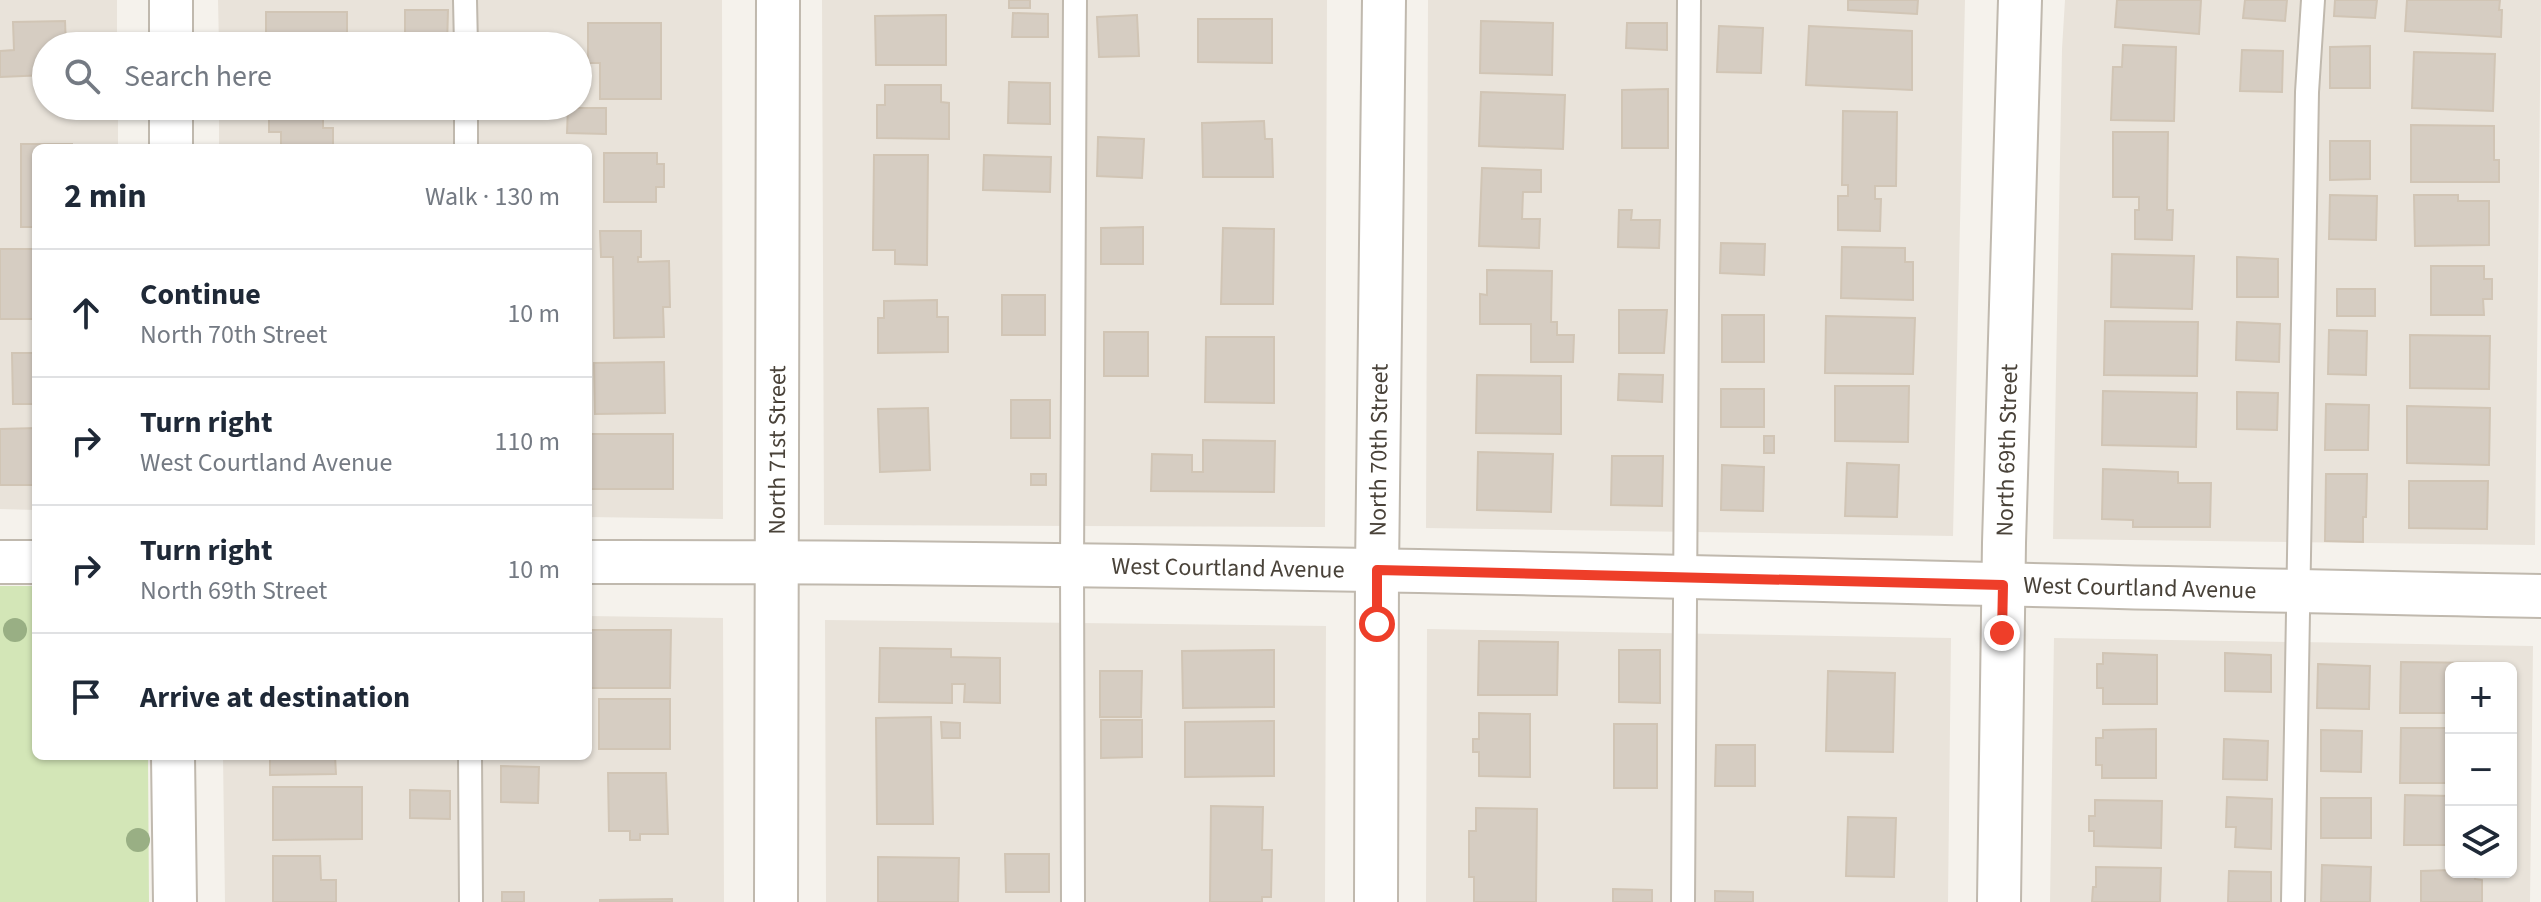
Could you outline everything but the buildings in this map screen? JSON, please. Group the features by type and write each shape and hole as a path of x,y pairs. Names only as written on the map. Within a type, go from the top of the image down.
{"street":[{"path":"171,0 171,32"},
{"name":"North 71st Street","path":"776,902 778,0"},
{"name":"North 70th Street","path":"1376,902 1384,0"},
{"name":"North 69th Street","path":"1999,902 2003,585 2020,0"},
{"path":"171,120 171,144"},
{"name":"West Courtland Avenue","path":"592,562 775,561 1377,570 2541,596"},
{"path":"0,562 32,562"},
{"path":"173,760 175,902"}],"lane":[{"path":"465,0 466,32"},
{"path":"1073,902 1075,0"},
{"path":"1683,902 1689,0"},
{"path":"2293,902 2307,108 2313,0"},
{"path":"466,120 466,144"},
{"path":"470,760 471,902"}],"shaded area":[{"path":"0,0 117,0 117,32 32,32 32,120 118,120 118,144 32,144 32,510 0,509"},
{"path":"218,0 722,0 723,519 592,517 592,144 219,144 219,120 592,120 592,32 219,32"},
{"path":"822,0 1327,0 1325,527 824,525"},
{"path":"1428,0 1965,0 1953,536 1426,528"},
{"path":"2065,0 2541,0 2535,545 2053,539"},
{"path":"592,616 723,618 724,902 225,902 223,760 592,760"},
{"path":"825,620 1326,626 1325,902 826,902"},
{"path":"1427,629 1951,638 1948,902 1426,902"},
{"path":"2054,638 2533,646 2530,902 2050,902"}],"green space":[{"path":"0,586 32,586 32,760 148,760 149,902 0,902"}],"route":[{"path":"1377,624 1377,570 2003,585 2002,633"}]}
